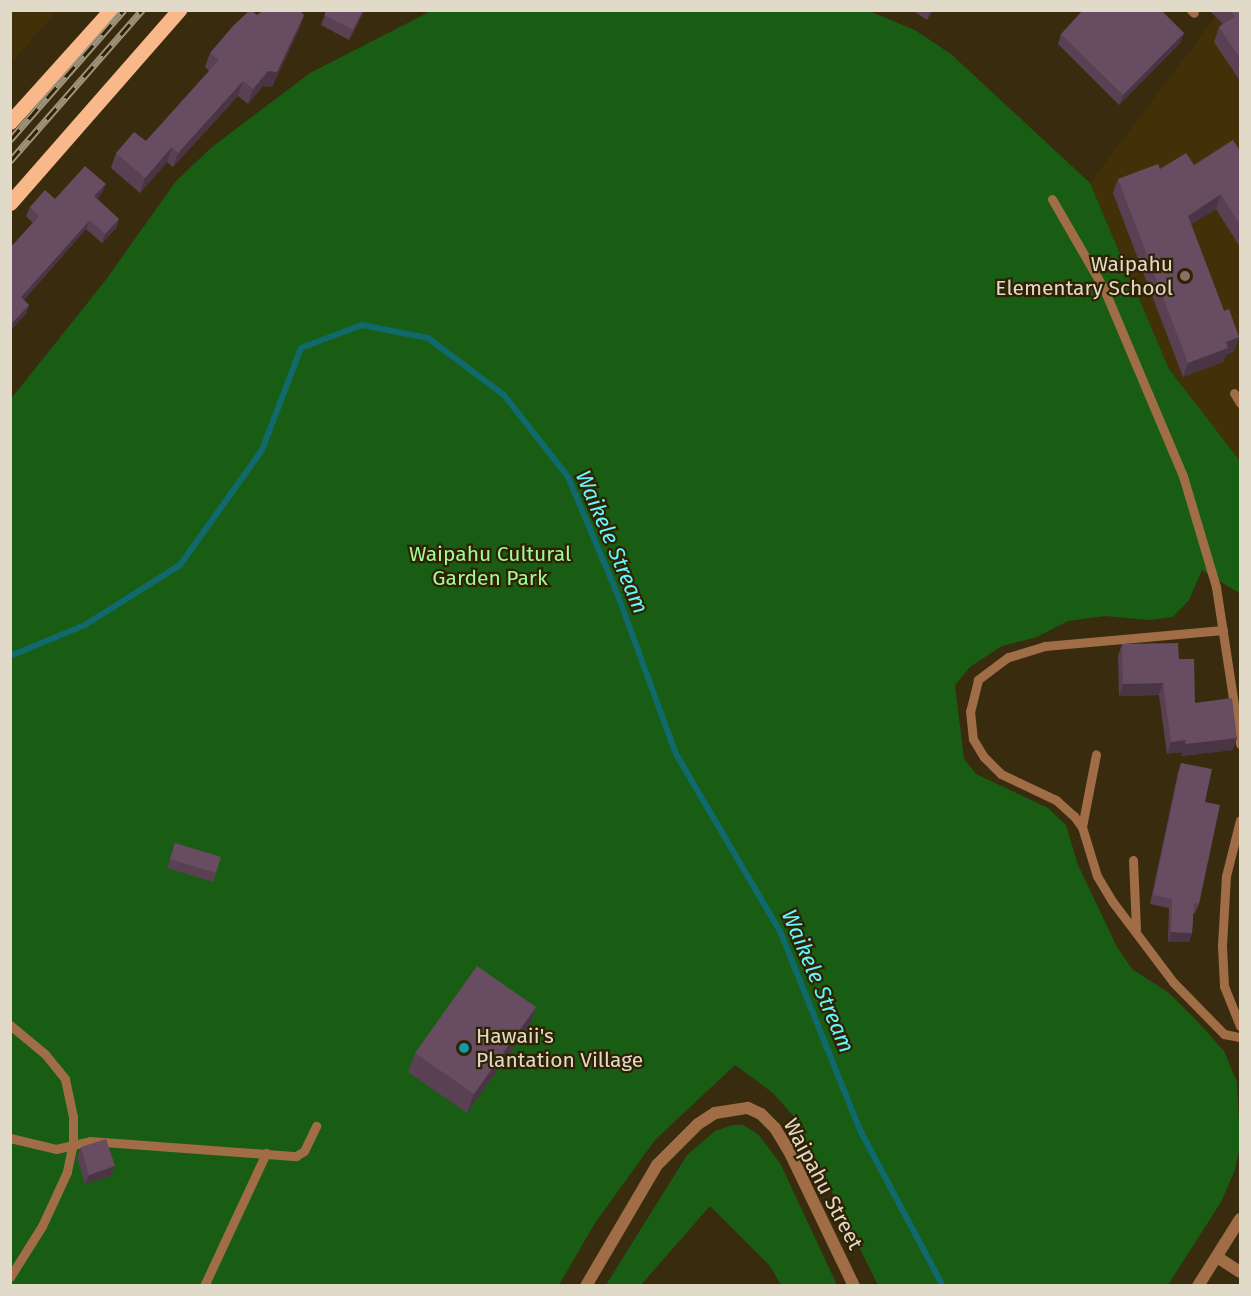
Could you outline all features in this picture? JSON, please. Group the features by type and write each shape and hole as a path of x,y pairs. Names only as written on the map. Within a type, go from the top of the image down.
{"main road":[{"path":"10,122 111,10"},
{"path":"10,203 175,15 190,10"}],"street":[{"name":"Waipahu Street","path":"586,1286 657,1165 698,1124 715,1113 748,1108 761,1114 775,1128 789,1151 854,1286"},
{"path":"1198,1286 1240,1219"},
{"path":"1217,1257 1240,1272"}],"lane":[{"path":"1052,199 1104,289 1184,476 1216,587 1240,744"},
{"path":"1233,393 1240,403"},
{"path":"1223,630 1045,646 1008,657 978,680 970,711 973,739 984,757 1001,774 1056,800 1082,827 1097,876 1136,929 1203,1016 1224,1034 1240,1036"},
{"path":"1082,827 1096,754"},
{"path":"1240,820 1226,876 1222,946 1224,986 1240,1026"},
{"path":"1133,860 1136,929"},
{"path":"10,1025 45,1054 64,1079 73,1117 73,1143 67,1172 42,1226 10,1277"},
{"path":"10,1138 56,1149 73,1143 296,1156 304,1151 316,1126"},
{"path":"204,1286 266,1153"}],"shaded area":[{"path":"10,11 57,11 11,63"},
{"name":"Waipahu Elementary School","path":"1220,11 1240,11 1240,461 1169,369 1090,183"}],"green space":[{"name":"Waipahu Cultural Garden Park","path":"433,10 869,11 915,30 951,54 1090,183 1169,369 1240,461 1240,635 1239,593 1202,570 1189,600 1173,617 1149,620 1105,616 1068,621 1037,637 1002,646 970,667 955,685 964,759 976,774 1048,808 1066,825 1078,865 1117,947 1132,969 1169,993 1224,1051 1237,1082 1240,1145 1235,1170 1221,1202 1168,1285 878,1285 795,1118 773,1093 735,1065 655,1140 595,1223 559,1285 11,1285 10,400 105,281 176,181 212,147 310,73"},
{"path":"732,1125 743,1125 758,1134 780,1163 837,1285 781,1285 770,1266 710,1206 641,1285 606,1285 687,1155 715,1131"}],"building":[{"path":"250,10 257,15 264,10 300,10 304,15 277,72 268,71 253,89 243,81 178,153 172,147 145,178 116,153 134,132 146,141 219,60 210,53"},
{"path":"327,10 363,10 353,30 324,15"},
{"path":"1083,10 1161,10 1184,33 1123,95 1061,34"},
{"path":"1229,10 1240,10 1240,58 1219,27 1235,16"},
{"path":"1233,140 1240,151 1240,225 1221,194 1188,216 1224,311 1229,309 1239,337 1226,342 1228,348 1188,363 1118,179 1158,164 1160,169 1186,153 1194,165"},
{"path":"85,166 106,184 94,196 119,219 105,234 90,220 21,297 29,305 10,325 10,246 39,216 30,207 45,190 55,199"},
{"path":"1178,643 1179,659 1194,659 1195,703 1232,698 1237,738 1185,744 1186,740 1171,742 1163,683 1123,684 1122,644"},
{"path":"1181,763 1212,769 1205,802 1220,805 1199,904 1194,903 1192,933 1171,932 1172,899 1153,895"},
{"path":"175,843 221,857 216,873 170,859"},
{"path":"477,966 536,1007 474,1094 415,1053"},
{"path":"106,1139 115,1166 89,1175 81,1147"}],"waterway":[{"name":"Waikele Stream","path":"10,656 85,625 180,565 262,450 301,348 362,325 428,338 504,395 568,477 617,593 676,754 780,931 861,1132 943,1286"}],"railway":[{"path":"10,140 124,10"},
{"path":"10,161 142,10"}],"place":[{"name":"Waipahu Elementary School","path":"1185,276"},
{"name":"Hawaii's Plantation Village","path":"464,1048"}]}
